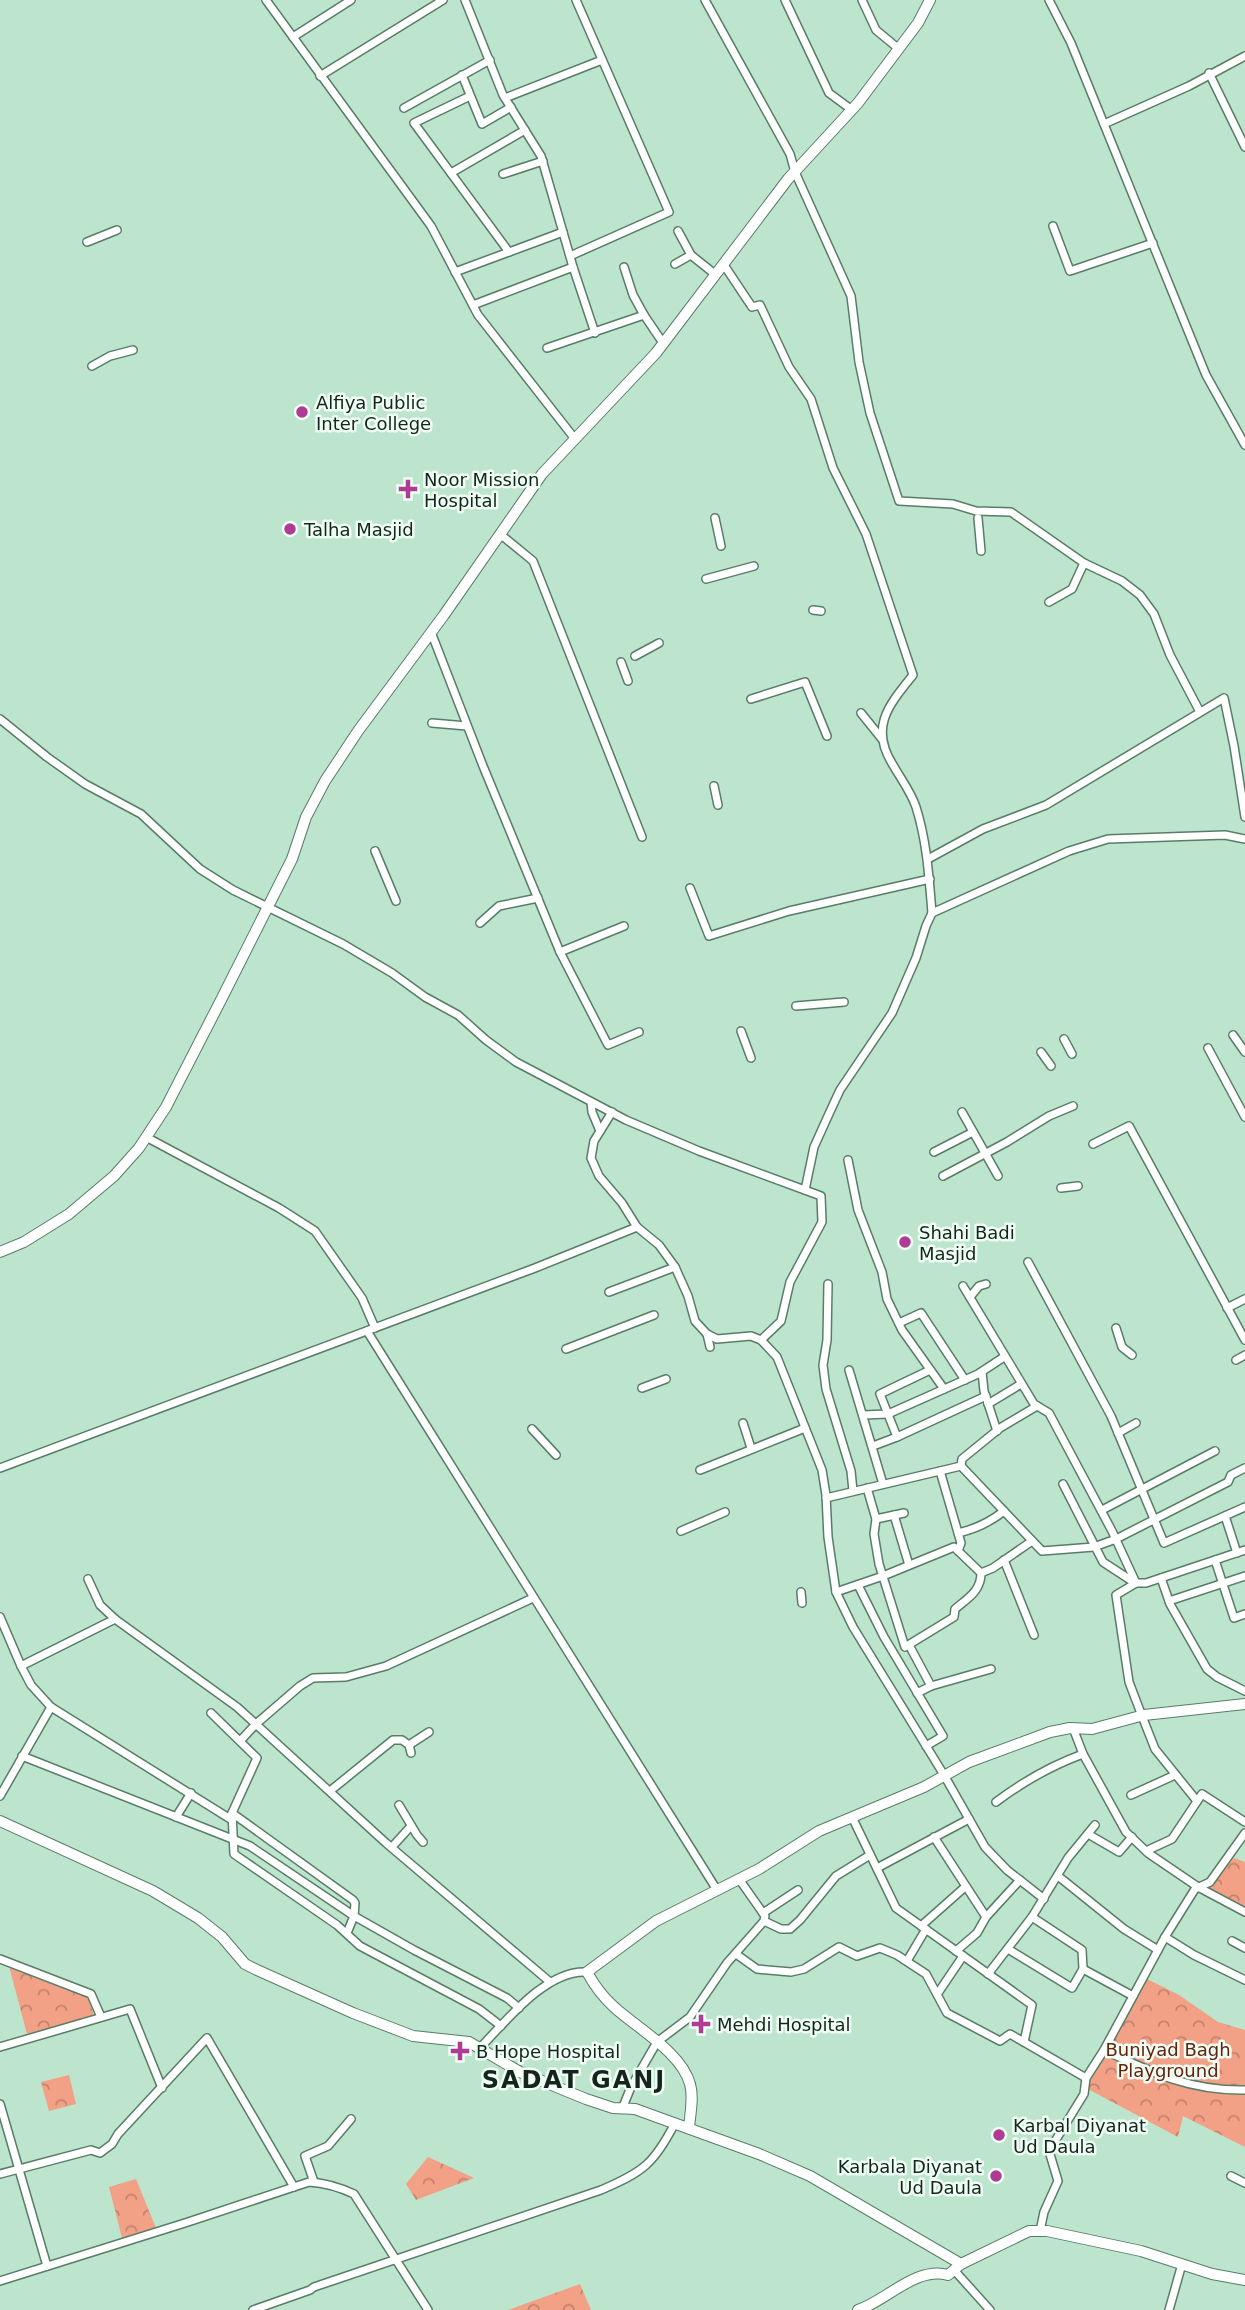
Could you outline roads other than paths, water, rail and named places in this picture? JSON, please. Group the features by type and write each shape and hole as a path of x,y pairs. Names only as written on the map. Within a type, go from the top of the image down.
{"street":[{"path":"266,0 431,226 478,315 575,439"},
{"path":"293,37 351,0"},
{"path":"320,76 443,0"},
{"path":"466,0 505,98 543,161 595,333"},
{"path":"570,256 669,212 576,0"},
{"path":"705,0 790,154 795,172 851,296 859,362 870,413 899,501 1011,513 1084,563 1122,581 1140,595 1154,614 1170,654 1200,712"},
{"path":"785,0 829,93 852,110"},
{"path":"862,0 876,30 899,49"},
{"path":"0,1252 24,1242 69,1214 114,1176 146,1137 166,1107 292,859 306,817 325,781 358,731 542,474 663,343 795,172 852,110 918,23 930,0"},
{"path":"1049,0 1071,43 1206,375 1245,445"},
{"path":"1104,124 1189,86 1245,56"},
{"path":"505,98 602,60"},
{"path":"404,107 490,61"},
{"path":"1209,73 1245,147"},
{"path":"462,75 482,124 511,107"},
{"path":"470,96 414,123 509,252"},
{"path":"451,173 525,130"},
{"path":"503,174 543,161"},
{"path":"1053,226 1070,271 1153,243"},
{"path":"86,242 117,230"},
{"path":"678,231 691,255 716,275"},
{"path":"455,272 563,232"},
{"path":"675,264 691,255"},
{"path":"723,265 752,307 760,305 789,367 811,399 832,468 866,534 913,676 890,704 884,716 882,739 888,759 913,798 921,823 928,859 932,913 892,1013 840,1090 828,1115 814,1147 805,1190"},
{"path":"472,305 573,267"},
{"path":"624,267 633,295 663,343"},
{"path":"547,348 644,315"},
{"path":"92,366 110,356 134,350"},
{"path":"715,518 721,546"},
{"path":"978,518 981,551"},
{"path":"500,534 533,561 642,837"},
{"path":"1049,602 1072,589 1084,563"},
{"path":"706,579 754,566"},
{"path":"431,632 560,951 608,1045 639,1032"},
{"path":"635,656 659,643"},
{"path":"621,662 628,681"},
{"path":"751,699 805,682 827,736"},
{"path":"928,859 983,829 1046,804 1223,698 1245,817"},
{"path":"861,713 882,739"},
{"path":"0,719 85,784 141,814 200,869 233,890 343,944 383,968 425,997 458,1014 485,1040 516,1062 591,1102 699,1151 821,1196 822,1222 790,1282 781,1321 761,1340"},
{"path":"432,723 467,726"},
{"path":"714,786 718,805"},
{"path":"932,913 1069,851 1108,839 1225,835 1245,839"},
{"path":"375,851 396,901"},
{"path":"690,888 709,936 789,911 930,879"},
{"path":"480,923 499,906 538,898"},
{"path":"560,951 624,926"},
{"path":"796,1006 844,1002"},
{"path":"741,1031 751,1058"},
{"path":"1233,1035 1245,1052"},
{"path":"1063,1039 1072,1055"},
{"path":"1208,1048 1245,1117"},
{"path":"1041,1052 1051,1066"},
{"path":"591,1102 600,1131"},
{"path":"943,1176 1049,1116 1073,1106"},
{"path":"612,1112 594,1140 591,1158 599,1176 622,1203 637,1227 659,1245 675,1268 688,1296 695,1321 707,1334 717,1339 751,1336 761,1340 777,1357 822,1470 836,1592 853,1627 985,1847 1007,1870 1044,1899"},
{"path":"962,1112 998,1176"},
{"path":"1093,1144 1129,1126 1245,1340"},
{"path":"934,1152 973,1132"},
{"path":"146,1137 279,1208 315,1231 362,1298 371,1330 533,1598 717,1890"},
{"path":"848,1160 858,1210 882,1272 887,1299 898,1324 944,1389"},
{"path":"1061,1188 1078,1186"},
{"path":"0,1468 535,1268 637,1227"},
{"path":"1028,1262 1118,1433 1164,1543 1245,1507"},
{"path":"609,1292 675,1268"},
{"path":"828,1284 827,1340 823,1365 853,1491"},
{"path":"970,1297 978,1286 986,1284"},
{"path":"963,1286 1021,1384 1037,1406 1049,1413 1102,1510 1136,1583"},
{"path":"1227,1308 1245,1299"},
{"path":"898,1324 921,1313 965,1380"},
{"path":"566,1349 654,1315"},
{"path":"1116,1328 1122,1347 1132,1355"},
{"path":"707,1334 710,1347"},
{"path":"1236,1360 1245,1355"},
{"path":"863,1415 888,1414 982,1372 1004,1357"},
{"path":"849,1370 883,1484"},
{"path":"897,1437 880,1394 930,1370"},
{"path":"982,1372 997,1431"},
{"path":"642,1388 666,1379"},
{"path":"873,1446 1021,1384"},
{"path":"961,1466 962,1459 997,1431 1037,1406"},
{"path":"743,1423 751,1448"},
{"path":"1118,1433 1136,1423"},
{"path":"700,1470 805,1428"},
{"path":"532,1429 556,1455"},
{"path":"1102,1510 1215,1451"},
{"path":"826,1498 961,1466"},
{"path":"961,1466 1041,1551 1094,1547 1116,1539 1228,1482 1231,1475 1245,1468"},
{"path":"940,1471 961,1543 958,1551"},
{"path":"1063,1484 1104,1562 1136,1583"},
{"path":"836,1592 883,1576 954,1547 981,1573 981,1583 973,1594 955,1609 954,1618 905,1647 883,1576 874,1534 876,1519 867,1488"},
{"path":"958,1533 988,1524 1004,1511"},
{"path":"681,1531 725,1512"},
{"path":"876,1519 904,1513"},
{"path":"894,1515 909,1565"},
{"path":"1197,1801 1155,1749 1142,1716 1129,1682 1116,1594 1136,1583 1146,1583 1241,1552 1225,1516"},
{"path":"981,1573 1032,1541"},
{"path":"1004,1560 1034,1635"},
{"path":"1215,1560 1234,1618 1245,1614"},
{"path":"1169,1601 1245,1576"},
{"path":"1161,1578 1169,1601 1207,1669 1245,1691"},
{"path":"88,1579 100,1605 115,1619 237,1707 392,1847 550,1982"},
{"path":"858,1585 884,1637 943,1736 926,1746"},
{"path":"801,1592 802,1603"},
{"path":"241,1740 300,1686 313,1678 346,1677 386,1666 533,1598"},
{"path":"0,1617 31,1685 51,1707 103,1741 232,1816 351,1898 355,1903 354,1916 347,1933"},
{"path":"21,1666 115,1619"},
{"path":"909,1645 930,1686"},
{"path":"917,1693 930,1686 991,1669"},
{"path":"480,2048 519,2008 550,1982 575,1971 587,1972 656,1921 759,1869 819,1831 924,1787 969,1762 1049,1732 1073,1728 1092,1730 1142,1716 1245,1704"},
{"path":"0,1797 51,1707"},
{"path":"211,1713 257,1758 232,1816 234,1854 347,1933 360,1946 479,2009 501,2026"},
{"path":"1073,1728 1083,1754 1132,1838 1198,1887 1245,1912"},
{"path":"330,1791 393,1740 402,1740 410,1749 429,1732"},
{"path":"996,1801 1025,1780 1055,1764 1083,1754"},
{"path":"22,1756 250,1846 354,1916 507,1998 519,2008"},
{"path":"1131,1795 1175,1775"},
{"path":"176,1817 191,1793"},
{"path":"1146,1851 1172,1839 1202,1794 1245,1822"},
{"path":"398,1805 424,1842"},
{"path":"852,1817 896,1908 1032,2006 1024,2042"},
{"path":"877,1868 969,1819"},
{"path":"0,1821 153,1891 198,1918 222,1937 245,1964 353,2013 413,2036 469,2042 520,2072 586,2099 613,2108 635,2109 759,2154 810,2176 958,2267 990,2310"},
{"path":"988,1974 1032,1917 1068,1858 1096,1825"},
{"path":"392,1847 411,1826"},
{"path":"1088,1834 1119,1852 1132,1838"},
{"path":"934,1837 986,1917"},
{"path":"1040,2231 1044,2212 1058,2181 1049,2151 1084,2094 1086,2078 1195,1889 1210,1882 1244,1838"},
{"path":"739,1879 763,1917 780,1928 790,1929 836,1875 870,1855"},
{"path":"1058,1876 1124,1929 1158,1950"},
{"path":"938,1993 960,1953 986,1917 1020,1880"},
{"path":"907,1961 923,1927 965,1887"},
{"path":"622,2109 631,2087 657,2042 690,2017 763,1917 798,1890"},
{"path":"1008,1949 1072,1988 1083,1969 1082,1951 1032,1917"},
{"path":"1165,1937 1245,1980"},
{"path":"1232,1941 1245,1948"},
{"path":"736,1954 757,1969 791,1972 804,1969 839,1947 857,1956 880,1948 926,1974 947,2013 1000,2041 1010,2034 1086,2078"},
{"path":"0,1959 91,1994 101,2017"},
{"path":"1083,1969 1133,1996"},
{"path":"587,1972 594,1985 614,2006 681,2066 690,2084 692,2105 689,2128"},
{"path":"0,2047 130,2009 162,2088"},
{"path":"0,2174 91,2150 100,2153 112,2144 118,2134 207,2038 294,2187"},
{"path":"1104,2050 1190,2086 1245,2091"},
{"path":"0,2104 47,2266"},
{"path":"314,2182 305,2156 328,2146 351,2119"},
{"path":"253,2310 601,2190 633,2176 662,2148 675,2123"},
{"path":"1231,2176 1245,2183"},
{"path":"0,2281 314,2182 337,2186 355,2194 428,2310"},
{"path":"858,2310 868,2307 910,2281 937,2272 947,2275 1029,2231 1141,2251 1212,2274 1245,2280"},
{"path":"1169,2310 1182,2264"}],"place":[{"name":"Alfiya Public Inter College","path":"302,412"},
{"name":"Noor Mission Hospital","path":"408,489"},
{"name":"Talha Masjid","path":"290,529"},
{"name":"Shahi Badi Masjid","path":"905,1242"},
{"name":"Mehdi Hospital","path":"701,2024"},
{"name":"B Hope Hospital","path":"460,2051"},
{"name":"Karbal Diyanat Ud Daula","path":"999,2135"},
{"name":"Karbala Diyanat Ud Daula","path":"996,2176"}],"district":[{"name":"SADAT GANJ","path":"574,2080"}],"park label":[{"name":"Buniyad Bagh Playground","path":"1168,2059"}]}
